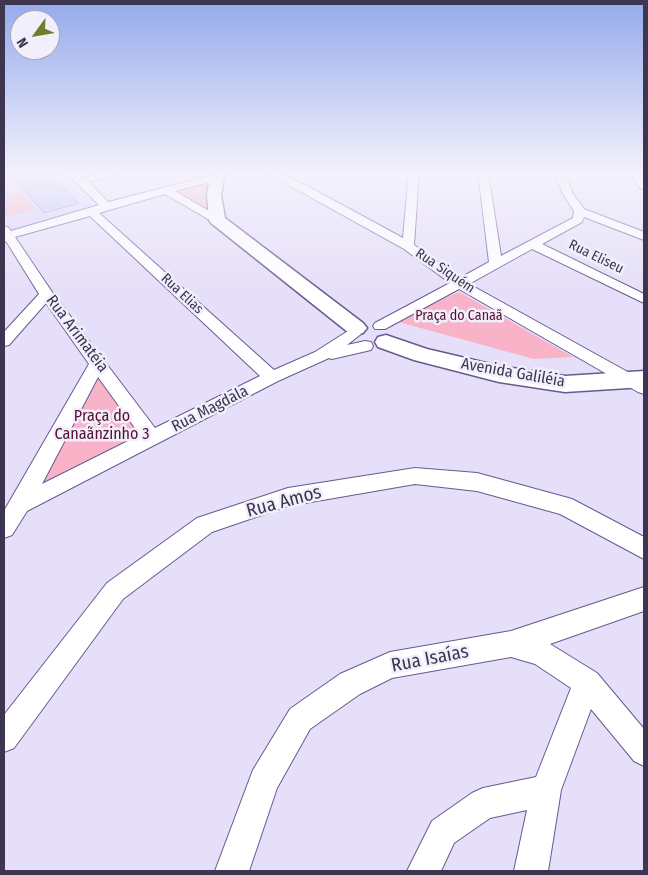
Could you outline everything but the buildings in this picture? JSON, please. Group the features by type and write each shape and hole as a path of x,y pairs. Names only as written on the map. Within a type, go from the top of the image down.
{"main road":[{"path":"216,213 217,220"},
{"name":"Avenida Galiléia","path":"217,220 368,335 422,355 499,374 564,384 640,383"}],"street":[{"path":"5,234 89,213"},
{"name":"Rua Elias","path":"93,213 272,377"},
{"path":"205,213 217,220"},
{"name":"Rua Siquém","path":"353,213 408,246 458,283 640,383"},
{"path":"408,246 411,213"},
{"path":"489,213 496,264"},
{"name":"Rua Magdala","path":"20,505 272,377 368,335 458,283 578,220 580,213"},
{"path":"585,213 644,236"},
{"name":"Rua Arimatéia","path":"5,234 46,294 152,438"},
{"name":"Rua Eliseu","path":"533,245 644,299"},
{"path":"4,341 46,294"},
{"path":"4,528 20,505 98,363"},
{"name":"Rua Amos","path":"4,738 116,591 205,525 288,497 415,476 477,482 565,506 644,549"},
{"name":"Rua Isaías","path":"232,871 264,781 300,719 350,684 390,665 511,644 644,599"},
{"path":"511,644 542,653 587,683 644,751"},
{"path":"530,871 546,790 587,683"},
{"path":"424,871 443,832 483,804 546,790"}],"shaded area":[{"path":"4,213 79,213 13,231 4,218"}],"green space":[{"path":"5,213 21,213 5,217"},
{"name":"Praça do Canaã","path":"459,292 573,357 534,359 395,321"},
{"name":"Praça do Canaãnzinho 3","path":"98,371 146,437 33,493"}]}
